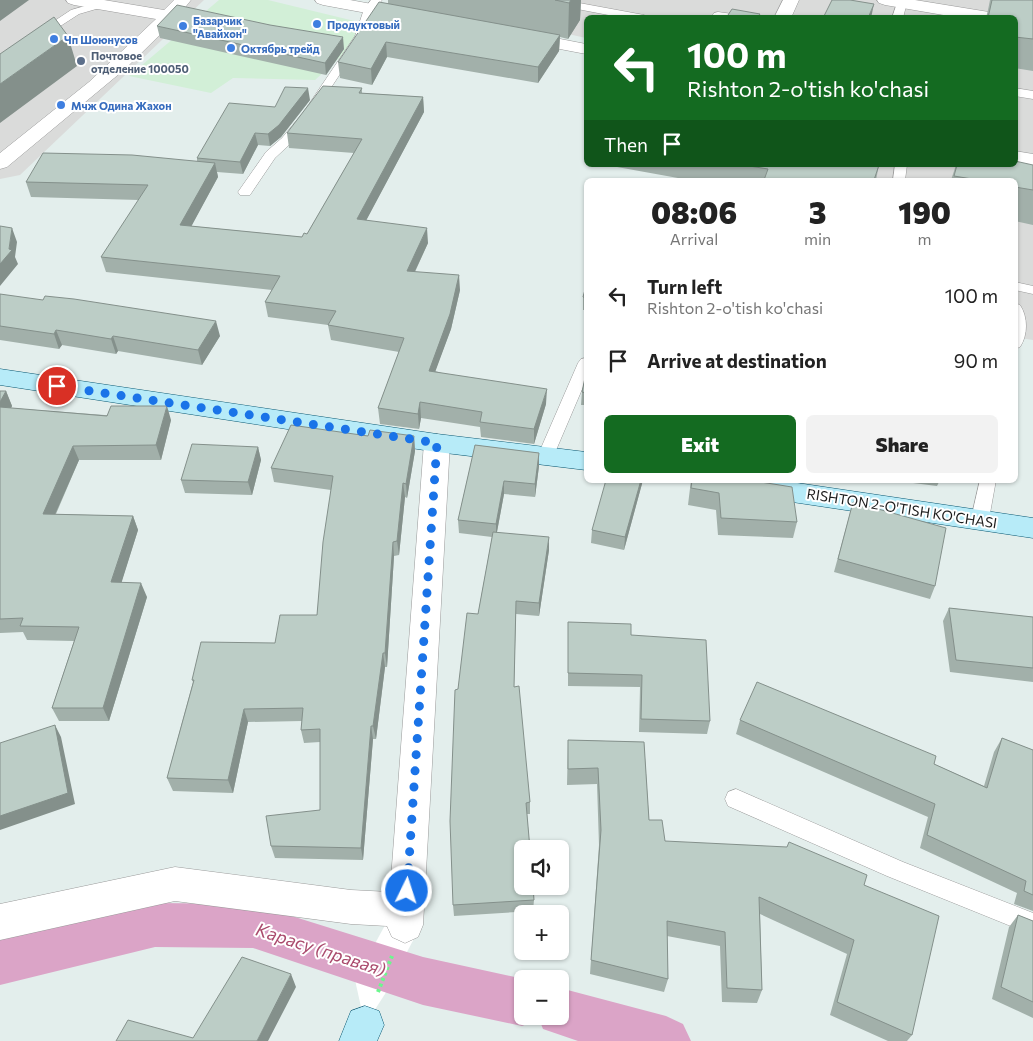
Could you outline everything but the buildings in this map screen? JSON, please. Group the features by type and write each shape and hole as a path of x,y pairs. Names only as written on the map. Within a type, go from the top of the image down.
{"street":[{"path":"74,0 169,16"},
{"path":"0,163 52,122 130,54 183,0"},
{"path":"323,0 373,4 426,19"},
{"path":"784,15 791,0"},
{"path":"894,7 967,15"},
{"path":"511,35 584,49"},
{"path":"1018,157 1033,160"},
{"path":"0,377 437,443 584,461"},
{"path":"0,922 175,884 405,917 437,443"},
{"name":"RISHTON 2-O'TISH KO'CHASI","path":"733,483 1033,528"}],"lane":[{"path":"546,0 628,15"},
{"path":"245,192 270,155 286,141 307,115 360,36 373,4"},
{"path":"0,62 75,12 99,5"},
{"path":"1018,92 1033,95"},
{"path":"1018,287 1033,290"},
{"path":"546,456 584,368"},
{"path":"980,519 987,483"},
{"path":"736,799 895,869 1033,924"}],"path":[{"path":"362,1033 405,917"}],"shaded area":[{"path":"0,0 204,0 20,175 0,179"},
{"path":"219,0 268,0 375,26 315,80 233,78 211,93 129,76"},
{"path":"414,0 1033,0 1033,340 1018,338 1018,178 752,178 758,167 1018,167 1018,15 584,15 584,38"}],"pier":[{"path":"389,918 418,931 385,994 365,1025 355,980"}],"waterway":[{"name":"Карасу (правая)","path":"0,962 155,925 253,926 423,981 514,1000"},
{"name":"Карасу (правая)","path":"569,1014 666,1041"}],"place":[{"name":"Продуктовый","path":"317,24"},
{"name":"Базарчик \"Авайхон\"","path":"183,26"},
{"name":"Чп Шоюнусов","path":"54,39"},
{"name":"Октябрь трейд","path":"231,48"},
{"name":"Почтовое отделение 100050","path":"81,61"},
{"name":"Мчж Одина Жахон","path":"61,105"}],"route":[{"path":"57,386 437,443 407,891"}]}
